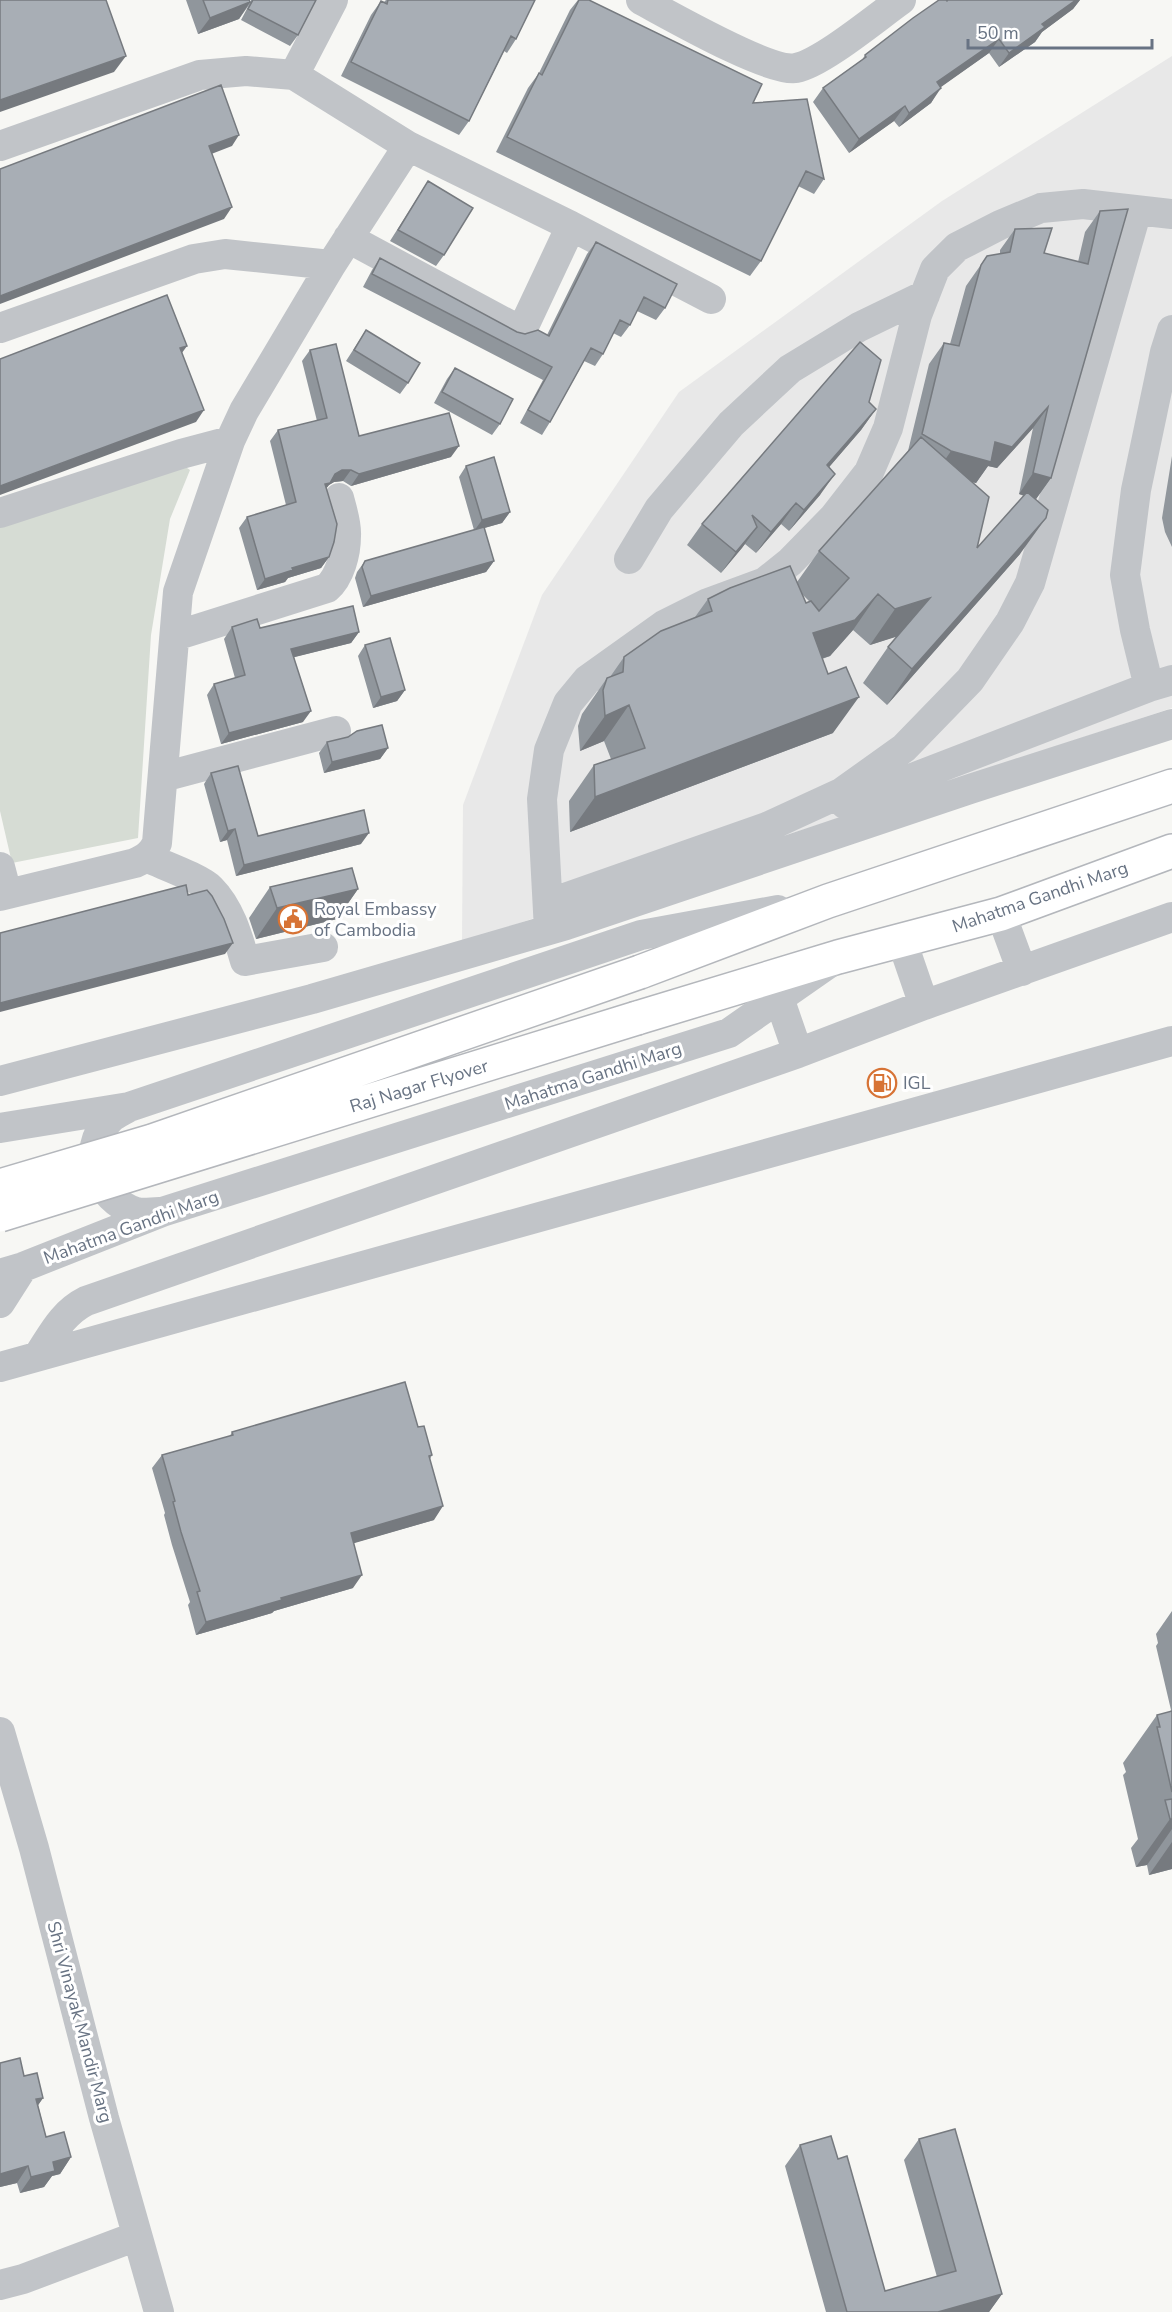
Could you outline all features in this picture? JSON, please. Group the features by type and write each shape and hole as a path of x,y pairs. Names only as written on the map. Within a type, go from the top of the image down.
{"main road":[{"path":"828,901 1172,786"},
{"name":"Mahatma Gandhi Marg","path":"838,957 1001,914 1172,851"},
{"name":"Raj Nagar Flyover","path":"0,1186 152,1141 640,972 828,901"},
{"name":"Raj Nagar Flyover","path":"0,1215 838,957"}],"street":[{"path":"294,75 333,0"},
{"path":"641,0 755,59 781,68 795,69 831,50 901,0"},
{"path":"0,146 200,75 246,71 294,75 408,146 571,226 711,299"},
{"path":"2,886 135,863 148,858 157,843 178,592 230,441 244,411 331,265 408,146"},
{"path":"548,917 542,799 549,750 568,703 587,680 664,625 708,603 765,582 790,562 834,517 869,472 888,428 917,315 934,269 957,248 1000,225 1041,208 1083,204 1172,214"},
{"path":"548,917 767,827 841,793 904,748 970,680 1010,622 1030,583 1137,210"},
{"path":"348,237 517,329 524,326 571,226"},
{"path":"0,328 209,255 225,254 331,265"},
{"path":"628,559 659,509 730,424 790,369 859,327 925,295"},
{"path":"0,1081 312,999 548,917 1161,683 1135,630 1125,575 1136,490 1165,352 1172,330"},
{"path":"0,513 181,454 230,441"},
{"path":"175,636 327,588 334,582 340,570 346,535 339,498"},
{"path":"548,917 970,789 1172,724"},
{"path":"163,777 336,731"},
{"path":"148,858 210,887 223,904 237,935 245,962 323,947"},
{"path":"0,1128 129,1107 640,935 828,901"},
{"path":"1001,914 1022,971"},
{"path":"38,1356 64,1316 86,1301 798,1053 924,1005 1172,917"},
{"path":"902,940 924,1005"},
{"name":"Mahatma Gandhi Marg","path":"11,1271 162,1212 729,1033 838,957"},
{"path":"779,998 798,1053"},
{"path":"312,999 320,1042"},
{"path":"0,1367 1172,1041"},
{"path":"129,1107 109,1120 97,1140 93,1163 101,1186 117,1203 138,1213 162,1212"},
{"path":"0,1303 11,1271"},
{"name":"Shri Vinayak Mandir Marg","path":"0,1732 34,1848 99,2097 159,2312"},
{"path":"0,2285 23,2279 137,2236"}],"shaded area":[{"path":"1172,56 1172,708 462,942 463,805 542,595 679,392 942,201"},
{"path":"174,459 190,470 170,519 151,635 138,838 12,863 0,811 0,527"}],"building":[{"path":"0,0 106,0 126,56 0,100"},
{"path":"203,0 249,0 250,2 210,18"},
{"path":"253,0 316,0 298,35 248,9"},
{"path":"388,0 535,0 516,39 511,36 469,121 351,62 381,1 387,4"},
{"path":"579,0 589,0 762,84 753,103 807,99 824,179 806,171 761,261 507,137 539,73 542,75"},
{"path":"939,0 1076,0 1042,24 1045,27 1009,53 999,39 937,82 941,88 909,113 905,106 859,139 823,88"},
{"path":"221,85 239,135 209,146 232,207 0,296 0,169"},
{"path":"428,181 473,208 444,255 398,230"},
{"path":"1128,209 1051,478 1033,473 1048,407 1012,447 995,442 991,462 951,451 922,434 944,343 959,346 981,265 987,256 1010,252 1015,229 1052,228 1044,253 1088,264 1100,211"},
{"path":"596,242 677,284 665,308 644,297 630,325 620,320 603,354 591,348 550,422 528,410 552,367 372,274 380,258 517,332 525,334 538,330 549,336"},
{"path":"167,295 187,346 180,348 204,410 0,486 0,359"},
{"path":"366,330 420,363 408,383 354,350"},
{"path":"860,342 881,360 869,402 876,409 827,465 835,474 804,510 796,503 771,532 752,515 757,527 736,552 702,524"},
{"path":"336,344 359,436 449,413 459,446 359,474 351,470 342,470 335,474 330,483 325,484 337,524 329,557 265,579 247,517 296,502 278,430 327,418 310,350"},
{"path":"455,368 513,399 500,424 442,392"},
{"path":"921,437 989,497 977,548 1027,492 1048,510 1046,518 912,669 888,647 930,598 895,609 878,594 855,620 813,633 828,674 846,667 859,697 595,797 594,765 645,748 629,705 605,716 603,690 607,678 623,672 624,657 661,631 712,611 708,599 730,588 790,566 806,603 811,601 819,611 849,578 819,551"},
{"path":"494,457 510,512 482,520 466,466"},
{"path":"484,527 494,561 371,596 362,567 365,561"},
{"path":"353,606 359,632 291,649 311,711 229,733 214,684 245,675 232,627 257,619 260,628"},
{"path":"390,638 405,690 381,697 365,645"},
{"path":"382,725 388,748 332,762 327,742"},
{"path":"238,766 258,836 364,810 369,833 244,865 235,829 228,831 211,773"},
{"path":"352,868 358,889 277,908 270,887"},
{"path":"186,885 188,895 207,890 212,896 233,943 0,1003 0,933"},
{"path":"405,1382 418,1427 424,1426 432,1455 429,1456 443,1506 351,1533 362,1575 206,1622 197,1592 200,1591 181,1532 162,1455 233,1435 232,1432"},
{"path":"1172,1711 1172,1792 1157,1727 1160,1727 1157,1715"},
{"path":"1172,1799 1172,1819 1170,1819 1165,1800"},
{"path":"20,2058 24,2076 37,2073 43,2098 36,2099 46,2137 64,2132 71,2157 53,2162 55,2171 31,2177 28,2166 0,2174 0,2063"},
{"path":"955,2129 1002,2294 938,2312 847,2312 800,2145 831,2136 838,2159 847,2156 885,2291 956,2271 919,2139"}],"place":[{"name":"Royal Embassy of Cambodia","path":"293,919"},
{"name":"IGL","path":"882,1083"}]}
